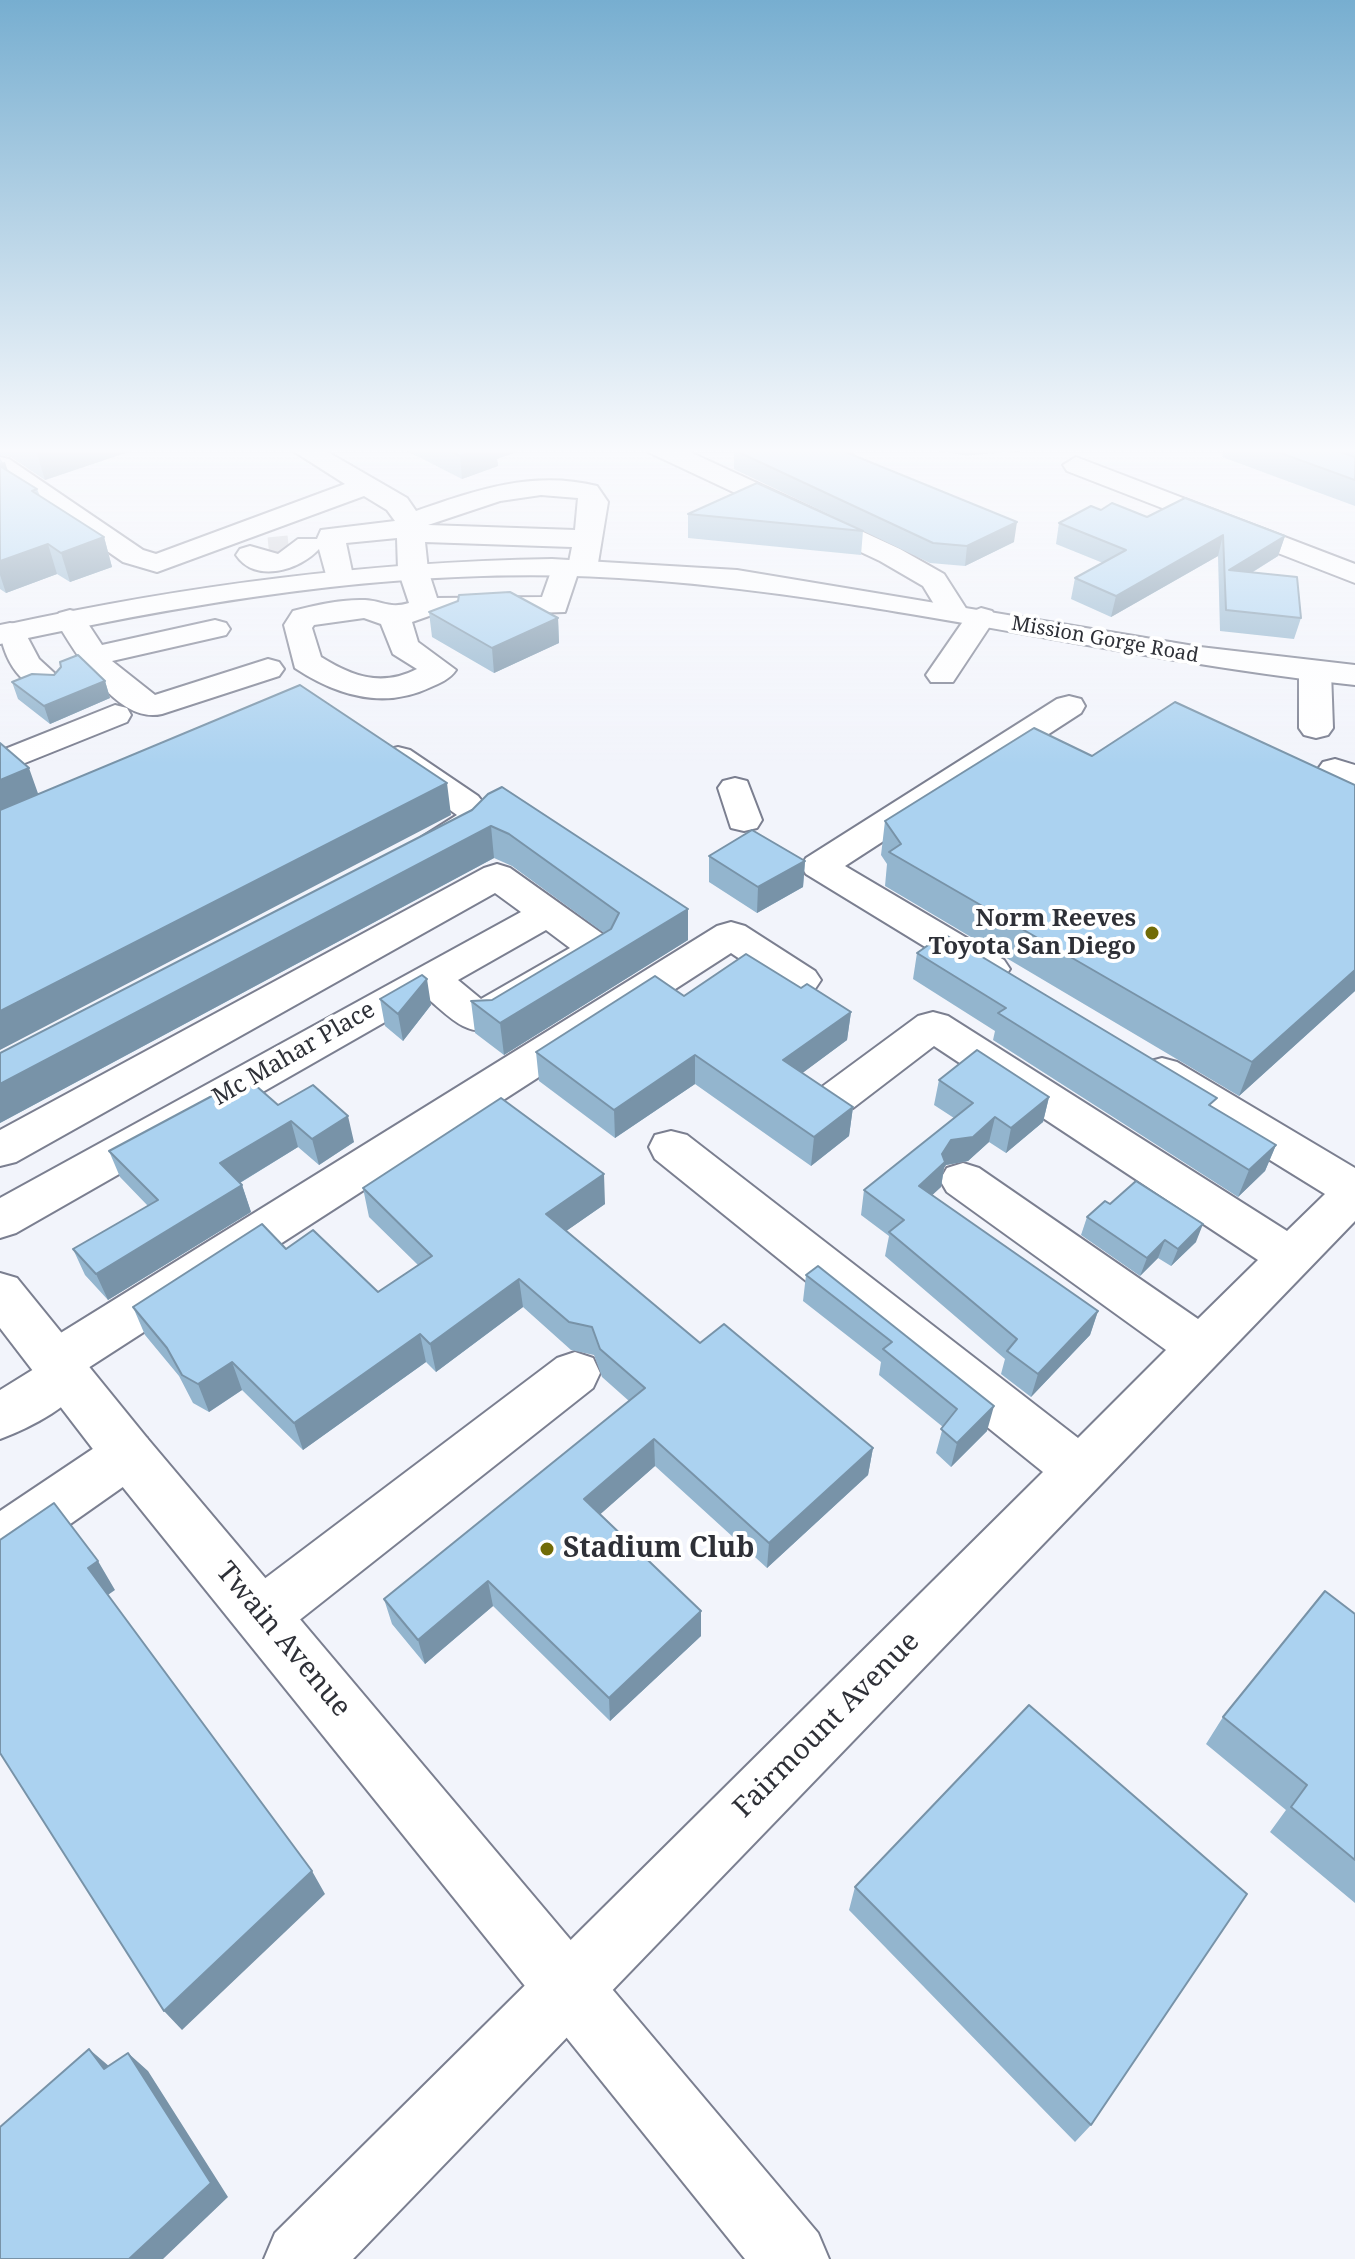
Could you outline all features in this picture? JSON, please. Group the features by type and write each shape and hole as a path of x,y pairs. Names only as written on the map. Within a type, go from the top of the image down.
{"main road":[{"path":"128,552 157,563 186,552"},
{"path":"181,579 266,552"},
{"path":"246,587 276,552"},
{"path":"289,552 338,576"},
{"path":"411,552 410,613 404,647 440,670 399,689 365,686 320,671 306,661 299,628 304,617 365,609 410,613 554,606 581,552"},
{"path":"884,552 934,580 967,615 942,675"},
{"path":"1300,552 1355,574"},
{"name":"Mission Gorge Road","path":"5,634 70,619 181,579 246,587 413,570 573,569 734,579 967,615 1226,661 1355,675"},
{"path":"70,619 101,669 150,707 268,669"},
{"path":"94,656 215,629"},
{"path":"5,634 26,664 48,682"},
{"path":"1315,671 1316,728"},
{"path":"1020,987 819,866 1069,706"},
{"path":"0,763 115,715"},
{"path":"373,740 466,803 477,817 461,831 405,860"},
{"path":"0,1150 497,876 597,949 479,1019 428,977"},
{"name":"Mc Mahar Place","path":"0,1220 428,977 547,913"},
{"path":"0,1417 61,1369 731,935 801,980"},
{"path":"838,1097 933,1026 1291,1257"},
{"path":"1127,1052 1355,1191"},
{"path":"671,1147 1080,1470"},
{"path":"963,1180 1201,1348"},
{"name":"Fairmount Avenue","path":"301,2259 1355,1191"},
{"name":"Twain Avenue","path":"5,1310 61,1369 792,2259"},
{"path":"263,1614 575,1373"},
{"path":"0,1542 128,1454"}],"building":[{"path":"0,552 24,552 0,561"},
{"path":"1122,552 1192,552 1116,596 1075,578"},
{"path":"1224,552 1258,552 1229,570 1297,577 1301,618 1226,610"},
{"path":"510,592 558,618 492,648 429,612 458,601 459,595"},
{"path":"78,655 105,681 44,706 12,682 32,674 54,675 61,667 60,662"},
{"path":"300,685 447,783 0,1011 0,810"},
{"name":"Norm Reeves Toyota San Diego","path":"1175,702 1355,785 1355,970 1252,1062 889,852 901,844 885,821 1034,728 1092,756"},
{"path":"0,743 29,768 0,780"},
{"path":"502,787 688,909 500,1023 471,1001 492,1000 611,929 619,913 509,834 491,826 0,1084 0,1053 472,810 488,794"},
{"path":"752,830 805,861 758,887 709,856"},
{"path":"944,934 1217,1098 1209,1105 1276,1145 1249,1170 998,1013 1006,1008 917,953"},
{"path":"746,954 801,988 807,984 851,1012 783,1060 853,1107 814,1137 695,1055 614,1110 536,1052 655,976 684,996"},
{"path":"422,975 427,979 398,1014 380,999"},
{"path":"977,1050 1049,1097 1011,1128 995,1117 973,1137 951,1140 942,1154 945,1162 919,1186 1098,1311 1038,1374 1007,1351 1017,1339 889,1232 904,1220 864,1190 973,1103 939,1080"},
{"path":"254,1084 278,1105 313,1085 348,1116 312,1139 291,1121 220,1163 242,1185 96,1274 73,1249 158,1200 109,1151 225,1089 234,1096"},
{"path":"501,1098 604,1174 546,1214 700,1343 724,1324 873,1448 769,1543 654,1439 584,1499 701,1611 609,1698 488,1581 418,1640 384,1599 645,1388 600,1349 592,1327 569,1322 519,1279 430,1344 420,1334 294,1423 232,1362 198,1384 182,1375 167,1348 133,1307 262,1224 286,1249 313,1230 378,1292 432,1256 363,1188"},
{"path":"1136,1181 1203,1224 1178,1249 1165,1240 1147,1258 1087,1217 1105,1201 1110,1204"},
{"path":"818,1266 994,1406 957,1443 941,1429 957,1409 883,1349 892,1342 806,1275"},
{"path":"54,1503 98,1561 88,1568 312,1871 164,2011 0,1753 0,1540"},
{"path":"1325,1591 1355,1614 1355,1860 1291,1807 1307,1785 1223,1717"},
{"path":"1029,1705 1247,1894 1091,2125 855,1887"},
{"path":"89,2049 104,2069 128,2053 211,2183 129,2259 0,2259 0,2127"}],"place":[{"name":"Norm Reeves Toyota San Diego","path":"1152,933"},
{"name":"Stadium Club","path":"547,1549"}]}
